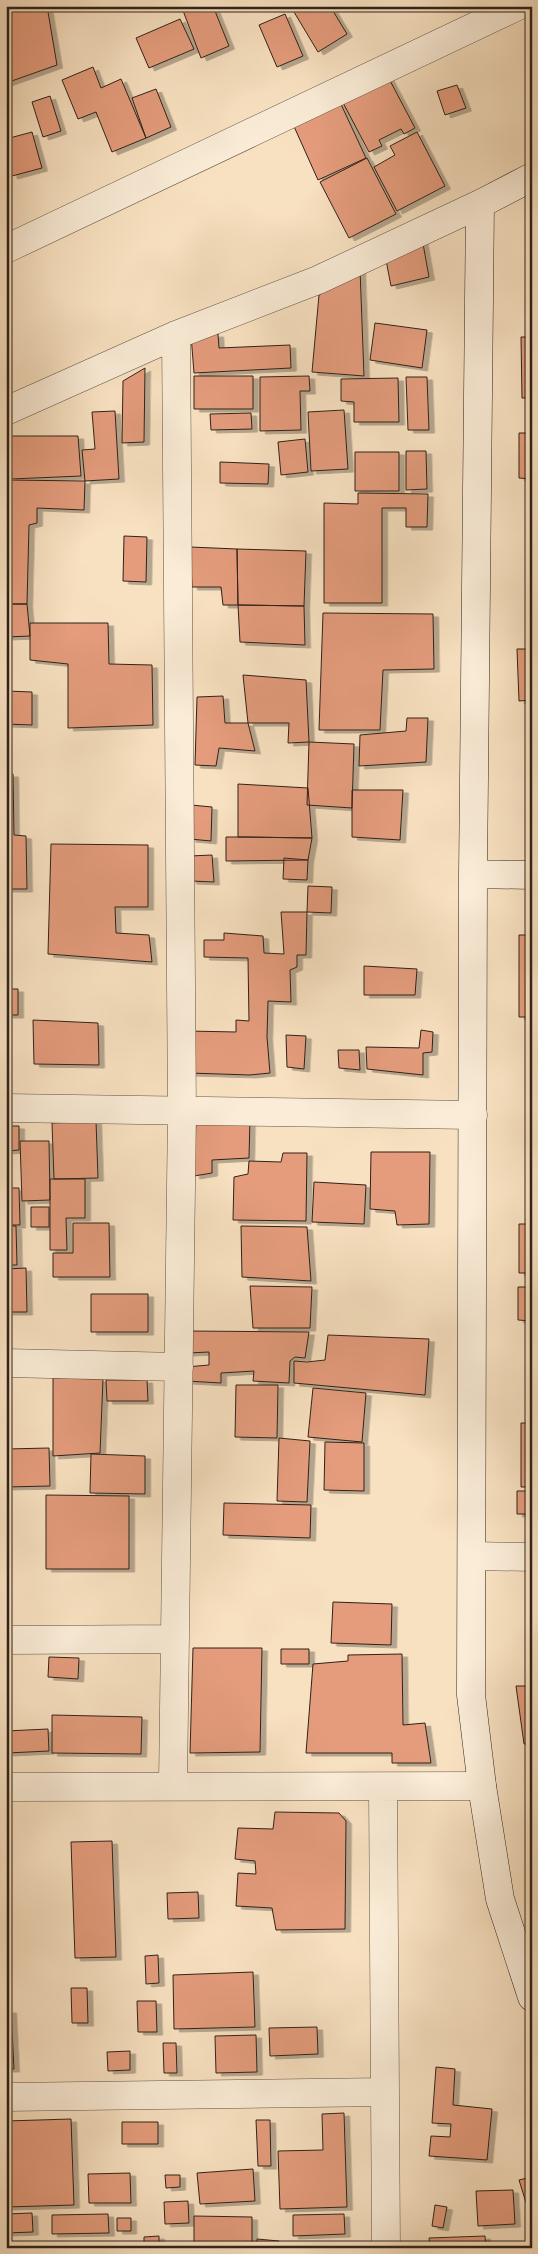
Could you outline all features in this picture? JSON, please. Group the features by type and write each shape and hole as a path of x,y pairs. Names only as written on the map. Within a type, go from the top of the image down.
{"street":[{"path":"6,249 518,6"},
{"path":"6,410 176,335 318,280 480,204 532,177"},
{"path":"480,204 473,874 471,1695 482,1786 500,1898 532,1997"},
{"path":"172,1786 182,1112 176,335"},
{"path":"473,874 532,875"},
{"path":"6,1108 473,1116"},
{"path":"6,1363 179,1367"},
{"path":"472,1556 532,1557"},
{"path":"6,1640 174,1640"},
{"path":"6,1787 482,1786"},
{"path":"383,1787 386,2248"},
{"path":"6,2097 385,2092"}],"building":[{"path":"6,6 47,6 57,65 6,83"},
{"path":"187,6 213,6 229,46 201,58 182,8"},
{"path":"330,6 347,34 318,52 291,7"},
{"path":"285,14 303,56 277,67 259,25"},
{"path":"180,19 194,49 149,68 136,38"},
{"path":"93,67 101,88 121,79 146,138 112,152 96,112 78,119 62,80"},
{"path":"386,73 415,128 404,134 401,129 379,140 382,146 369,152 340,97"},
{"path":"457,85 466,108 445,115 437,91"},
{"path":"156,89 171,127 146,138 132,98"},
{"path":"50,96 61,131 43,137 32,102"},
{"path":"339,100 366,158 318,180 292,122"},
{"path":"32,132 42,168 12,176 6,156 6,139"},
{"path":"417,132 445,186 397,211 374,167 395,155 390,146"},
{"path":"367,158 396,214 349,238 320,182"},
{"path":"422,238 429,277 391,286 386,260"},
{"path":"360,269 364,376 312,372 319,295"},
{"path":"375,323 427,330 422,368 370,360"},
{"path":"218,334 219,348 290,345 291,368 194,373 191,335"},
{"path":"521,337 532,337 532,398 522,398"},
{"path":"145,368 144,442 122,443 123,381"},
{"path":"194,376 253,376 253,409 194,409"},
{"path":"309,376 310,391 300,391 301,430 260,431 260,377"},
{"path":"406,377 427,377 429,430 408,430"},
{"path":"398,378 399,422 354,422 354,402 341,401 341,379"},
{"path":"344,410 348,469 311,471 308,412"},
{"path":"115,411 119,479 85,481 82,450 95,449 92,412"},
{"path":"251,413 252,429 211,430 210,414"},
{"path":"519,433 532,433 532,479 519,478"},
{"path":"10,436 78,436 81,476 11,479"},
{"path":"305,439 308,472 281,475 278,442"},
{"path":"406,451 426,451 427,489 406,490"},
{"path":"355,452 399,452 399,491 355,491"},
{"path":"220,462 269,464 268,484 220,483"},
{"path":"6,480 85,481 84,510 37,508 37,523 29,525 27,604 6,604"},
{"path":"358,493 428,494 427,527 406,527 406,508 382,508 382,603 324,603 324,503 358,504"},
{"path":"124,536 147,537 146,582 123,581"},
{"path":"190,547 237,549 238,605 223,605 221,587 192,587"},
{"path":"237,549 306,551 304,606 238,605"},
{"path":"6,604 27,604 30,636 6,637"},
{"path":"238,605 304,606 305,645 240,642"},
{"path":"323,613 433,614 434,669 383,670 380,730 319,730"},
{"path":"30,623 108,623 109,664 152,665 153,725 68,728 68,664 30,660"},
{"path":"517,649 532,649 532,700 519,701"},
{"path":"243,675 306,680 309,742 288,743 289,723 248,723"},
{"path":"6,691 32,692 32,725 6,724"},
{"path":"223,696 225,723 248,723 255,751 219,748 216,766 195,765 197,697"},
{"path":"407,718 428,718 426,762 359,766 360,735 406,731"},
{"path":"309,742 354,744 352,808 307,805"},
{"path":"6,774 13,774 14,835 26,836 27,889 6,889"},
{"path":"238,784 308,788 312,838 238,837"},
{"path":"352,790 403,790 400,840 352,837"},
{"path":"191,805 212,807 211,841 190,839"},
{"path":"226,837 312,838 308,860 226,861"},
{"path":"51,844 148,845 148,907 115,907 116,933 149,935 152,962 48,954"},
{"path":"212,855 214,882 191,881 190,856"},
{"path":"284,858 308,860 307,880 283,879"},
{"path":"308,886 332,887 331,913 307,912"},
{"path":"281,912 307,912 306,955 297,955 297,967 290,970 291,1002 268,1001 267,1037 270,1073 250,1075 189,1073 188,1031 236,1032 236,1020 249,1021 248,958 204,957 204,940 224,940 224,933 263,936 264,953 284,954"},
{"path":"519,935 532,935 532,1017 519,1017"},
{"path":"364,966 417,969 415,995 364,995"},
{"path":"6,989 18,989 18,1015 6,1015"},
{"path":"33,1020 98,1023 99,1065 34,1064"},
{"path":"421,1030 433,1032 432,1052 423,1053 423,1075 367,1069 366,1047 419,1048"},
{"path":"286,1035 306,1036 304,1069 287,1067"},
{"path":"338,1050 359,1050 360,1070 339,1068"},
{"path":"196,1116 250,1118 249,1158 212,1160 212,1173 194,1176"},
{"path":"96,1121 98,1178 54,1179 52,1123"},
{"path":"6,1126 19,1126 19,1150 6,1151"},
{"path":"20,1141 49,1141 50,1200 22,1201"},
{"path":"371,1152 430,1152 429,1224 397,1225 395,1211 370,1209"},
{"path":"283,1153 307,1153 306,1221 233,1220 234,1177 248,1174 249,1161 281,1162"},
{"path":"50,1179 85,1179 85,1218 66,1218 67,1250 50,1250"},
{"path":"314,1182 366,1185 364,1224 312,1222"},
{"path":"6,1188 19,1188 20,1225 6,1225"},
{"path":"31,1207 49,1207 49,1227 31,1227"},
{"path":"73,1223 109,1223 110,1277 53,1277 53,1253 73,1253"},
{"path":"519,1224 532,1224 532,1273 519,1273"},
{"path":"6,1226 16,1226 17,1265 6,1265"},
{"path":"241,1226 307,1227 311,1281 242,1277"},
{"path":"26,1268 27,1312 6,1312 6,1269"},
{"path":"250,1286 312,1287 310,1328 253,1328"},
{"path":"518,1287 532,1287 532,1321 518,1320"},
{"path":"91,1294 148,1294 148,1332 91,1332"},
{"path":"189,1331 309,1332 305,1358 295,1357 290,1361 289,1383 253,1381 254,1371 221,1373 221,1383 187,1381 186,1367 209,1365 209,1352 188,1353"},
{"path":"328,1335 429,1339 425,1395 294,1383 294,1361 325,1360"},
{"path":"53,1378 103,1379 100,1453 53,1456"},
{"path":"106,1380 147,1380 148,1401 107,1401"},
{"path":"236,1385 278,1385 277,1438 235,1437"},
{"path":"313,1388 366,1393 362,1442 308,1437"},
{"path":"521,1423 532,1423 532,1487 521,1487"},
{"path":"279,1438 310,1441 307,1502 277,1501"},
{"path":"325,1442 364,1443 364,1491 324,1490"},
{"path":"49,1448 50,1486 6,1487 6,1449"},
{"path":"91,1454 145,1456 145,1494 90,1493"},
{"path":"517,1491 532,1491 532,1514 517,1514"},
{"path":"46,1495 129,1496 129,1569 46,1569"},
{"path":"224,1503 311,1505 310,1538 223,1535"},
{"path":"333,1602 392,1604 391,1645 331,1643"},
{"path":"193,1648 262,1648 260,1752 190,1753"},
{"path":"281,1649 309,1649 309,1664 281,1664"},
{"path":"402,1654 403,1725 425,1723 431,1763 392,1763 392,1753 306,1753 313,1664 348,1661 348,1655"},
{"path":"49,1657 79,1658 78,1679 48,1677"},
{"path":"516,1686 532,1686 532,1744 524,1744"},
{"path":"52,1715 142,1717 141,1754 52,1753"},
{"path":"48,1729 49,1751 7,1753 6,1731"},
{"path":"275,1812 339,1813 346,1821 345,1929 276,1930 272,1908 236,1906 238,1873 256,1874 255,1861 235,1859 238,1828 273,1829"},
{"path":"112,1841 116,1957 75,1958 71,1842"},
{"path":"198,1892 199,1918 168,1919 167,1893"},
{"path":"158,1955 159,1983 146,1984 145,1956"},
{"path":"253,1972 255,2027 174,2029 173,1975"},
{"path":"71,1988 87,1988 88,2023 72,2023"},
{"path":"137,2001 156,2001 157,2032 138,2032"},
{"path":"6,2010 11,2010 14,2069 6,2069"},
{"path":"317,2027 318,2054 270,2056 269,2028"},
{"path":"256,2035 257,2072 216,2073 215,2036"},
{"path":"163,2043 176,2043 177,2073 164,2073"},
{"path":"130,2051 130,2070 108,2071 107,2052"},
{"path":"436,2067 455,2069 453,2105 492,2109 487,2160 429,2156 431,2136 450,2137 451,2124 432,2123"},
{"path":"344,2113 347,2207 280,2209 278,2151 323,2150 322,2114"},
{"path":"71,2119 74,2205 6,2207 6,2121"},
{"path":"256,2120 270,2120 271,2166 258,2166"},
{"path":"122,2122 158,2122 158,2144 122,2144"},
{"path":"253,2169 255,2201 200,2204 197,2173"},
{"path":"130,2173 131,2203 89,2203 88,2174"},
{"path":"165,2175 180,2175 180,2187 166,2188"},
{"path":"532,2177 532,2222 519,2180"},
{"path":"513,2190 515,2224 478,2226 476,2191"},
{"path":"188,2201 189,2223 165,2224 164,2202"},
{"path":"435,2205 447,2207 443,2228 432,2226"},
{"path":"32,2213 33,2232 6,2233 6,2214"},
{"path":"108,2214 109,2233 52,2234 52,2215"},
{"path":"344,2214 345,2234 293,2236 293,2215"},
{"path":"194,2216 252,2217 252,2248 194,2248"},
{"path":"117,2218 131,2218 131,2231 117,2231"},
{"path":"159,2236 159,2248 144,2248 144,2237"},
{"path":"485,2236 486,2248 430,2248 429,2238"},
{"path":"257,2239 279,2241 279,2248 257,2248"}]}
